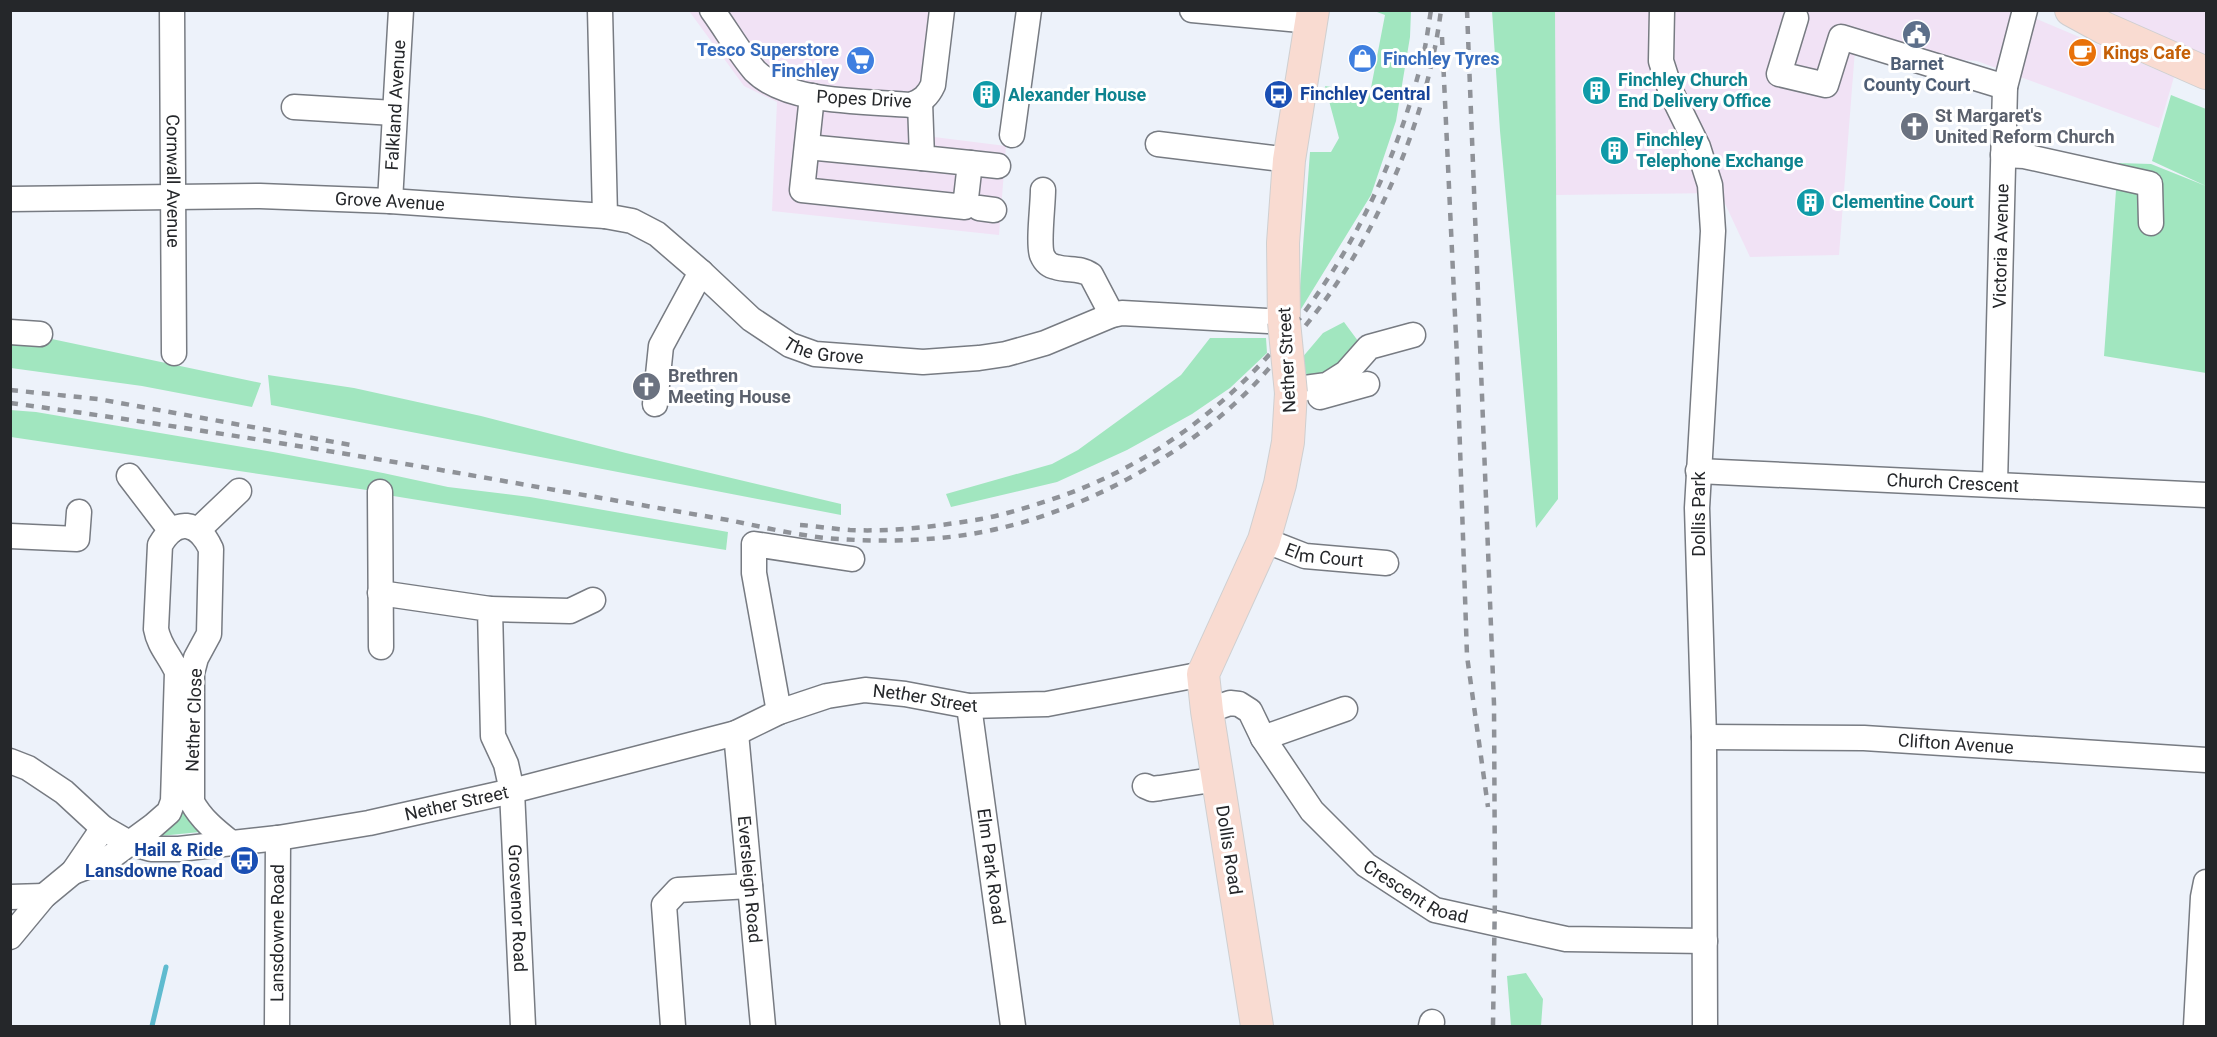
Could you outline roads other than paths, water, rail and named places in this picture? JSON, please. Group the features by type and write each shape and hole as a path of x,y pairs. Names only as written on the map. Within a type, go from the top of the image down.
{"main road":[{"path":"2071,10 2104,28 2206,73"},
{"name":"Nether Street","path":"1203,674 1264,540 1280,484 1288,442 1291,395 1284,322 1283,243 1289,160 1312,16"},
{"name":"Dollis Road","path":"1203,674 1257,1026"}],"street":[{"name":"Cornwall Avenue","path":"172,10 174,353"},
{"name":"Falkland Avenue","path":"390,201 401,10"},
{"path":"600,10 604,216"},
{"name":"Popes Drive","path":"712,10 755,70 775,86 812,96 910,105 921,102 933,85 942,10"},
{"path":"1012,135 1029,10"},
{"path":"1192,10 1312,16"},
{"name":"Dollis Park","path":"1662,10 1661,60 1671,92 1698,147 1710,185 1713,231 1697,508 1704,737 1705,1026"},
{"name":"Victoria Avenue","path":"1995,484 2005,87 2025,10"},
{"path":"1796,18 1779,74 1826,85 1841,37 2005,87"},
{"path":"807,147 922,158 983,168 980,208 802,190 812,96"},
{"path":"921,102 922,158"},
{"path":"294,107 394,113"},
{"path":"1158,144 1289,160"},
{"path":"2003,155 2024,156 2150,183 2151,222"},
{"path":"1043,190 1041,249 1044,260 1053,267 1086,271 1092,275 1112,315"},
{"name":"Grove Avenue","path":"10,199 260,196 390,201 604,216"},
{"name":"The Grove","path":"604,216 633,221 649,230 701,272 751,319 790,345 815,354 858,359 923,362 1006,354 1045,343 1122,313 1284,322"},
{"path":"655,404 661,346 701,272"},
{"path":"10,332 40,334"},
{"path":"1291,395 1327,385 1346,373 1369,347 1413,335"},
{"path":"1291,395 1336,394 1366,384"},
{"name":"Church Crescent","path":"1698,471 2206,495"},
{"path":"129,476 171,531 187,525 198,530 239,491"},
{"path":"380,492 381,647"},
{"path":"10,536 77,540 79,512"},
{"name":"Nether Close","path":"198,530 206,538 211,549 209,634 196,658 192,673 192,802 213,829 231,842"},
{"name":"Nether Close","path":"73,872 108,859 169,812 173,801 177,672 172,659 158,642 156,629 160,545 166,534 171,531"},
{"name":"Elm Court","path":"1264,540 1305,556 1386,563"},
{"path":"779,712 753,573 754,544 852,559"},
{"path":"380,593 490,609 570,611 593,600"},
{"name":"Grosvenor Road","path":"490,609 493,736 506,764 512,791 523,1026"},
{"name":"Nether Street","path":"10,760 28,768 64,792 103,828 129,843 151,849 179,849 278,838 369,824 512,791 736,733 779,712 827,696 865,690 905,694 969,706 1047,704 1203,674"},
{"name":"Crescent Road","path":"1207,711 1230,703 1239,704 1250,711 1263,738 1312,811 1366,865 1435,910 1566,939 1705,941"},
{"name":"Elm Park Road","path":"969,706 1013,1026"},
{"path":"1263,738 1345,710"},
{"name":"Eversleigh Road","path":"736,733 763,1026"},
{"name":"Clifton Avenue","path":"1704,737 1864,738 2206,760"},
{"path":"1145,786 1152,789 1218,779"},
{"path":"10,937 44,896 73,872 103,828"},
{"name":"Lansdowne Road","path":"277,1026 278,838"},
{"path":"2196,1026 2203,897 2206,882"},
{"path":"673,1026 663,905 678,890 750,886"},
{"path":"10,897 44,896"}],"waterway":[{"path":"152,1026 166,967"}],"railway":[{"path":"800,525 850,530 899,529 981,519 1022,509 1117,472 1181,433 1239,386 1289,332 1333,271 1369,205 1399,136 1423,58 1431,10"},
{"path":"10,403 358,456 825,538 925,539 960,536 1014,525 1087,499 1158,462 1221,416 1254,385 1289,345 1318,310 1344,272 1389,189 1422,100 1441,10"},
{"path":"1467,10 1494,704 1493,1026"},
{"path":"1442,37 1457,358 1467,656 1488,807"},
{"path":"10,390 98,399 351,445"}],"place":[{"name":"Barnet County Court","path":"1917,35"},
{"name":"Kings Cafe","path":"2082,53"},
{"name":"Finchley Tyres","path":"1362,59"},
{"name":"Tesco Superstore Finchley","path":"860,60"},
{"name":"Finchley Church End Delivery Office","path":"1597,90"},
{"name":"Finchley Central","path":"1279,94"},
{"name":"Alexander House","path":"987,95"},
{"name":"St Margaret's United Reform Church","path":"1914,126"},
{"name":"Finchley Telephone Exchange","path":"1615,150"},
{"name":"Clementine Court","path":"1811,202"},
{"name":"Brethren Meeting House","path":"647,386"},
{"name":"Hail & Ride Lansdowne Road","path":"244,860"}]}
